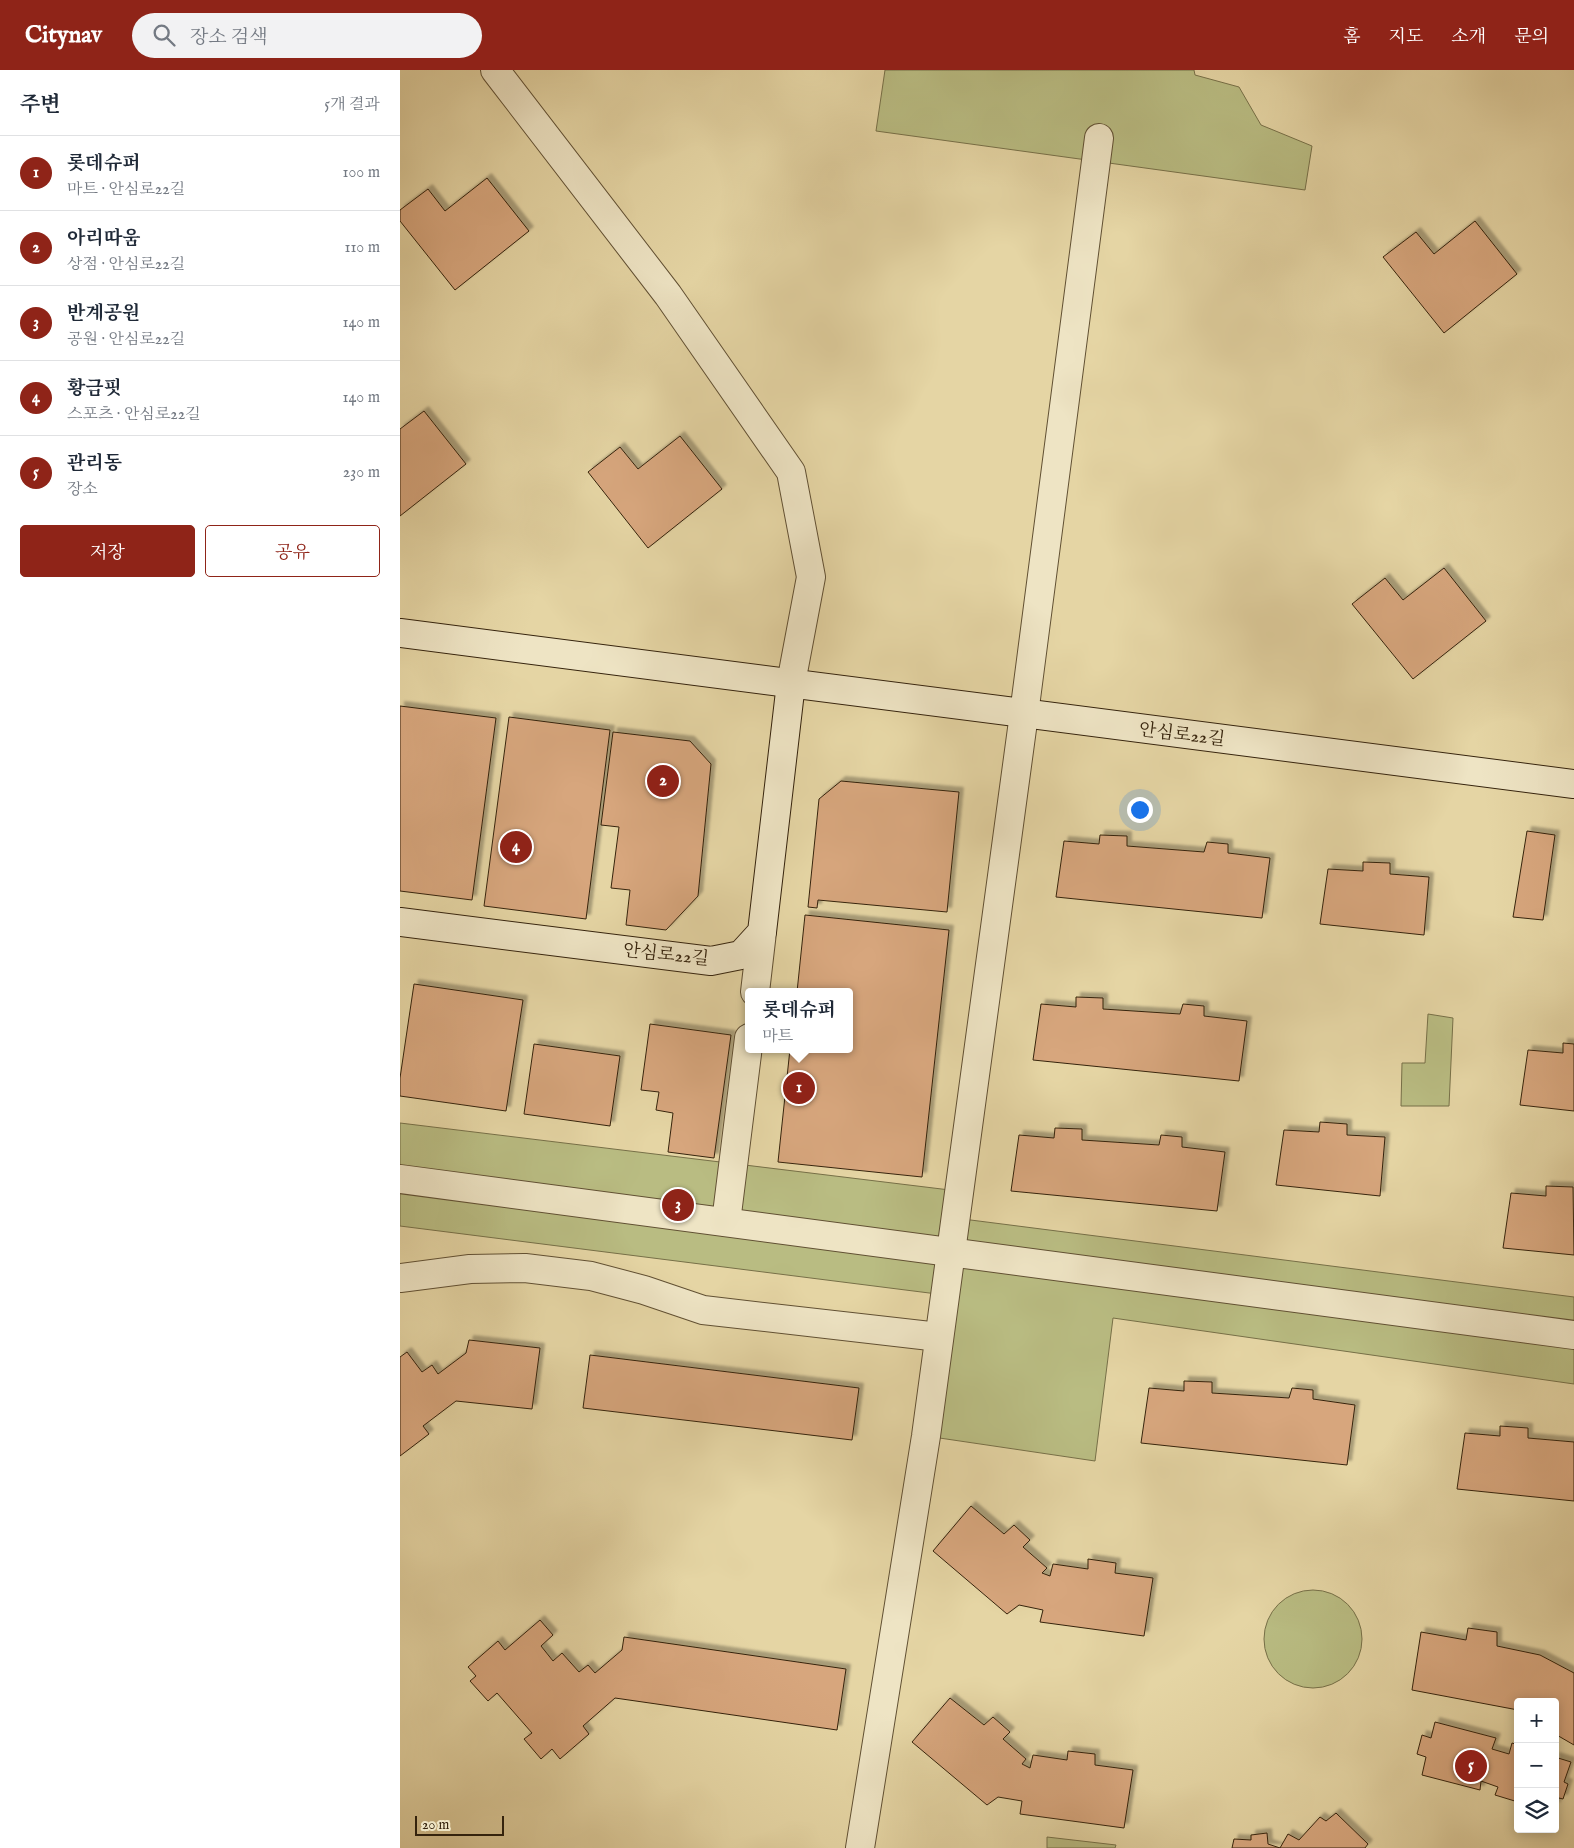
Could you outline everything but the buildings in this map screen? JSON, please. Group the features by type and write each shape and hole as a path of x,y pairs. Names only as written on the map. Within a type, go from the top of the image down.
{"street":[{"path":"495,70 668,295 791,472 811,577 791,683 755,988"},
{"path":"860,1848 926,1436 1024,714 1098,138"},
{"name":"안심로22길","path":"400,633 1574,784"},
{"name":"안심로22길","path":"400,922 711,961 741,955 762,932"},
{"path":"726,1222 747,1053"},
{"path":"400,1179 1574,1335"},
{"path":"400,1278 470,1269 525,1268 590,1276 644,1290 703,1310 939,1337"}],"green space":[{"path":"885,70 1194,70 1195,75 1239,87 1261,125 1312,146 1305,190 876,131"},
{"path":"1428,1014 1453,1018 1449,1106 1401,1106 1402,1063 1425,1063"},
{"path":"400,1123 958,1191 955,1218 1574,1297 1574,1384 1113,1318 1095,1461 926,1436 945,1295 400,1226"},
{"path":"1313,1590 1332,1594 1347,1605 1358,1620 1362,1639 1358,1658 1347,1673 1332,1684 1313,1688 1294,1684 1279,1673 1268,1658 1264,1639 1268,1620 1279,1605 1294,1594"},
{"path":"1047,1837 1116,1845 1115,1848 1047,1848"}],"place":[{"name":"아리따움","path":"663,781"},
{"name":"황금핏","path":"516,847"},
{"name":"롯데슈퍼","path":"799,1088"},
{"name":"반계공원","path":"678,1205"},
{"name":"관리동","path":"1471,1766"}]}
